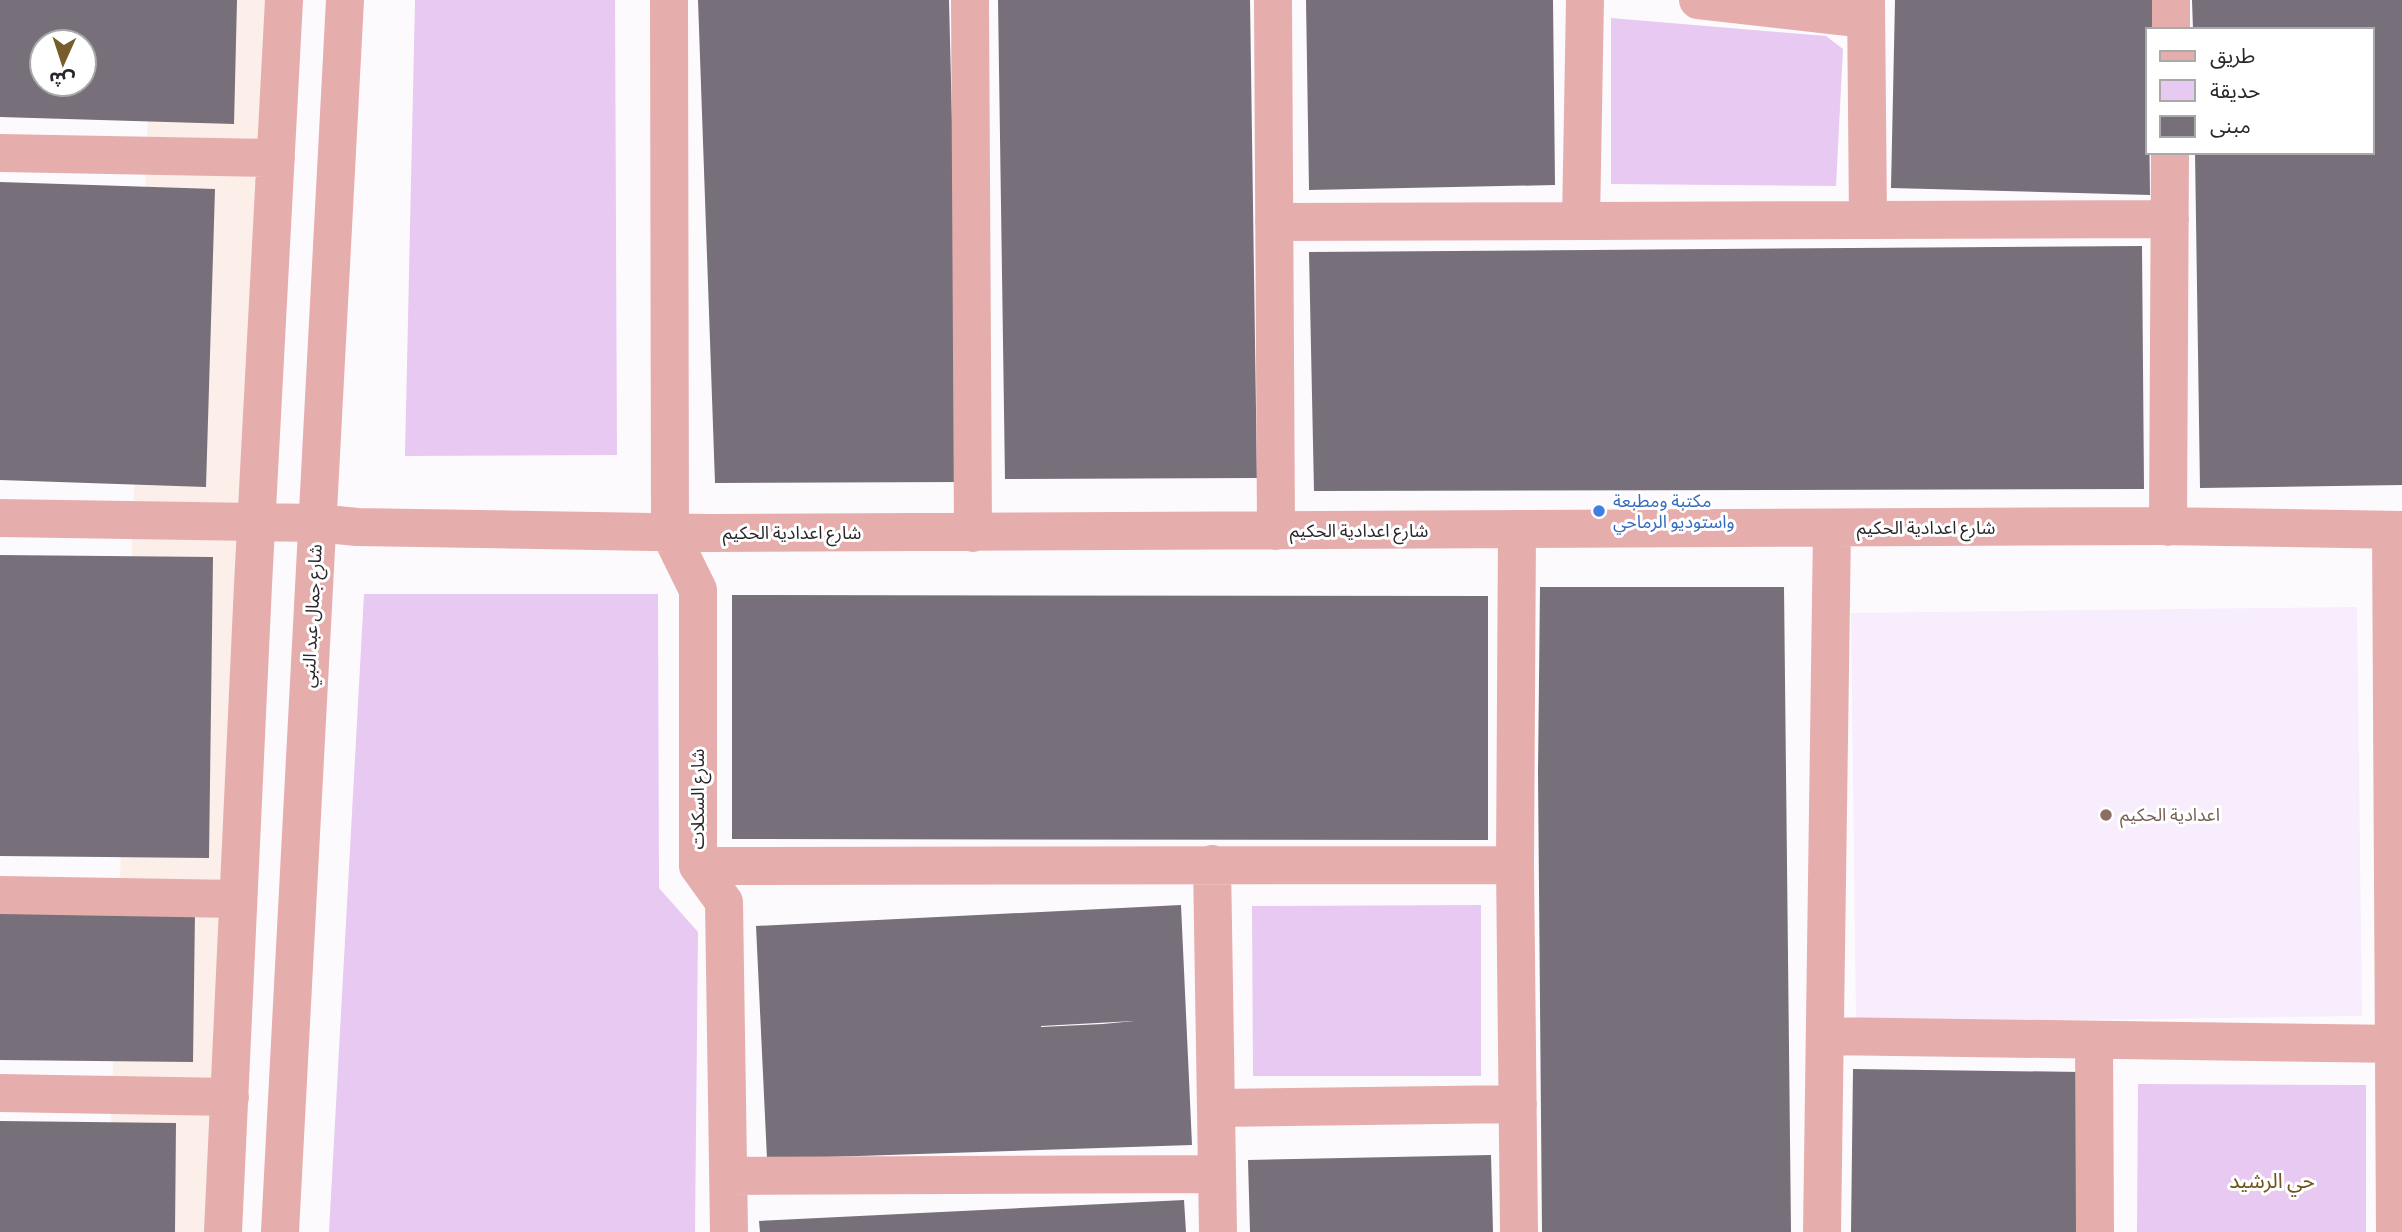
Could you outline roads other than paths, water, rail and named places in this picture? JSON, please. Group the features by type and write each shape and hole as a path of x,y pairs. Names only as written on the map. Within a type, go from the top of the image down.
{"street":[{"path":"223,1232 256,523 284,0"},
{"name":"شارع جمال عبد النبي","path":"279,1232 345,0"},
{"path":"669,0 670,533"},
{"path":"970,0 973,533"},
{"path":"1273,0 1276,531"},
{"path":"1581,221 1586,0"},
{"path":"1698,0 1866,10 1868,220"},
{"path":"2171,0 2171,28"},
{"path":"0,153 276,158"},
{"path":"2168,527 2170,154"},
{"path":"1274,222 2170,219"},
{"name":"شارع اعدادية الحكيم","path":"0,518 670,533 2168,527 2396,530"},
{"path":"1822,1232 1832,528"},
{"path":"1517,530 1515,864 1518,1232"},
{"path":"2395,1232 2398,1044 2396,530"},
{"name":"شارع السكلات","path":"670,533 698,590 698,866 724,902 729,1232"},
{"path":"1212,864 1218,1232"},
{"path":"698,866 1515,864"},
{"path":"0,895 238,899"},
{"path":"1825,1036 2398,1044"},
{"path":"2094,1040 2095,1232"},
{"path":"0,1094 230,1097"},
{"path":"1216,1108 1518,1104"},
{"path":"729,1177 1217,1174"}],"place":[{"name":"مكتبة ومطبعة واستوديو الرماحي","path":"1599,511"},
{"name":"اعدادية الحكيم","path":"2106,815"}],"district":[{"name":"حي الرشيد","path":"2272,1181"}]}
